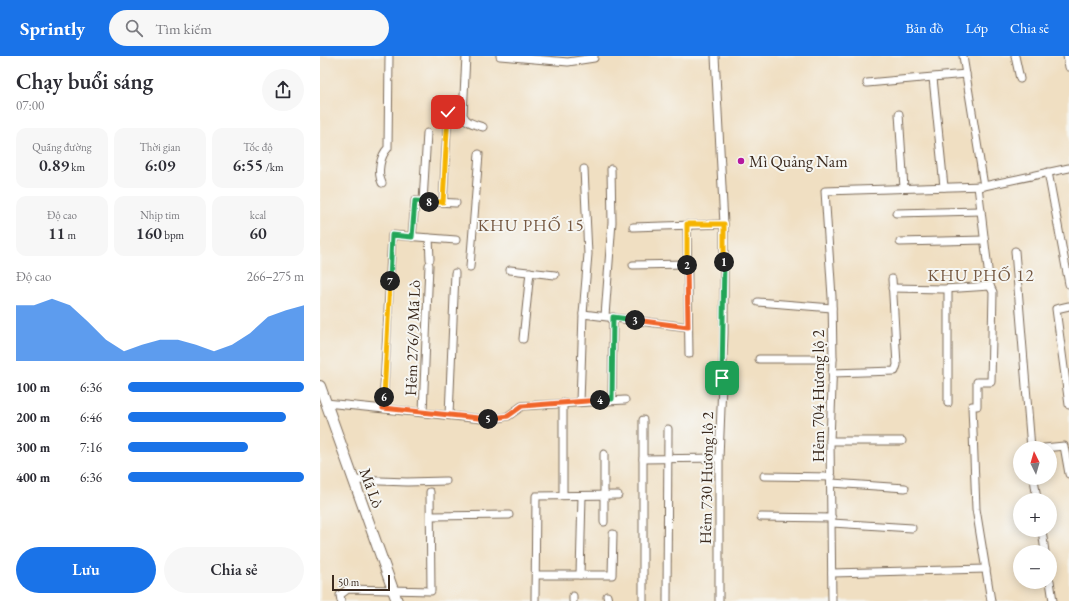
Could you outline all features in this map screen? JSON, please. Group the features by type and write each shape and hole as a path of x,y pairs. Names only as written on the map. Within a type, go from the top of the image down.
{"main road":[{"name":"Mã Lò","path":"320,386 397,601"}],"street":[{"path":"382,183 380,172 383,153 388,148 389,56"},
{"path":"466,56 463,115 465,120 470,123 483,126"},
{"path":"500,56 568,59 594,57"},
{"name":"Hẻm 730 Hương lộ 2","path":"715,56 722,164 724,224 724,333 719,458 719,601"},
{"path":"963,56 981,186 981,211 984,240 992,292 991,382 978,382 977,406 972,406 976,509 991,601"},
{"path":"1014,56 1020,79"},
{"path":"1066,56 1069,68"},
{"path":"867,83 966,74"},
{"path":"933,78 944,187"},
{"path":"443,202 448,112"},
{"path":"899,114 904,188 981,186 1069,168"},
{"path":"423,202 426,133"},
{"path":"470,267 478,154"},
{"path":"580,402 582,314 588,254 584,169"},
{"path":"605,316 612,222 611,169"},
{"path":"1048,172 1069,284"},
{"name":"Hẻm 704 Hương lộ 2","path":"832,601 832,480 830,442 833,359 832,308 825,191 904,188"},
{"path":"412,237 415,201 456,203"},
{"path":"896,213 981,211"},
{"path":"633,227 687,224 724,224"},
{"path":"687,224 688,354"},
{"path":"383,408 392,235 456,240"},
{"name":"Hẻm 276/9 Mã Lò","path":"423,412 430,262 429,238"},
{"path":"900,242 984,240"},
{"path":"1015,251 1030,441"},
{"path":"633,265 687,264"},
{"path":"510,270 556,274"},
{"path":"523,339 530,272"},
{"path":"448,415 455,273"},
{"path":"832,373 895,371 897,365 892,279"},
{"path":"892,288 948,289 990,286"},
{"path":"948,289 948,404"},
{"path":"758,302 832,308"},
{"path":"1069,306 1056,309 1069,405"},
{"path":"582,314 688,327"},
{"path":"612,399 613,317"},
{"path":"759,359 833,359"},
{"path":"326,404 383,408 492,420 508,416 522,406 612,399 625,400"},
{"path":"563,403 563,495"},
{"path":"643,420 643,601"},
{"path":"667,601 668,429"},
{"path":"830,442 902,441"},
{"path":"1057,447 1064,446 1069,474"},
{"path":"604,454 604,522"},
{"path":"642,459 719,458"},
{"path":"764,476 832,480 905,488"},
{"path":"353,480 407,482 446,481"},
{"path":"341,601 340,595 348,589 431,591 430,492"},
{"path":"535,601 536,496 618,495"},
{"path":"580,574 582,496"},
{"path":"431,516 509,515"},
{"path":"761,517 832,520 912,528"},
{"path":"536,575 612,575 613,534"},
{"path":"832,573 986,569"},
{"path":"1051,589 1053,601"}],"place":[{"name":"Mì Quảng Nam","path":"741,161"}],"district":[{"name":"KHU PHỐ 15","path":"531,225"},
{"name":"KHU PHỐ 12","path":"981,275"}],"route":[{"path":"448,112 443,202 415,201 412,237 392,235 383,408 492,420 508,416 522,406 612,399 613,317 688,327 687,224 724,224 724,333 722,378"}]}
